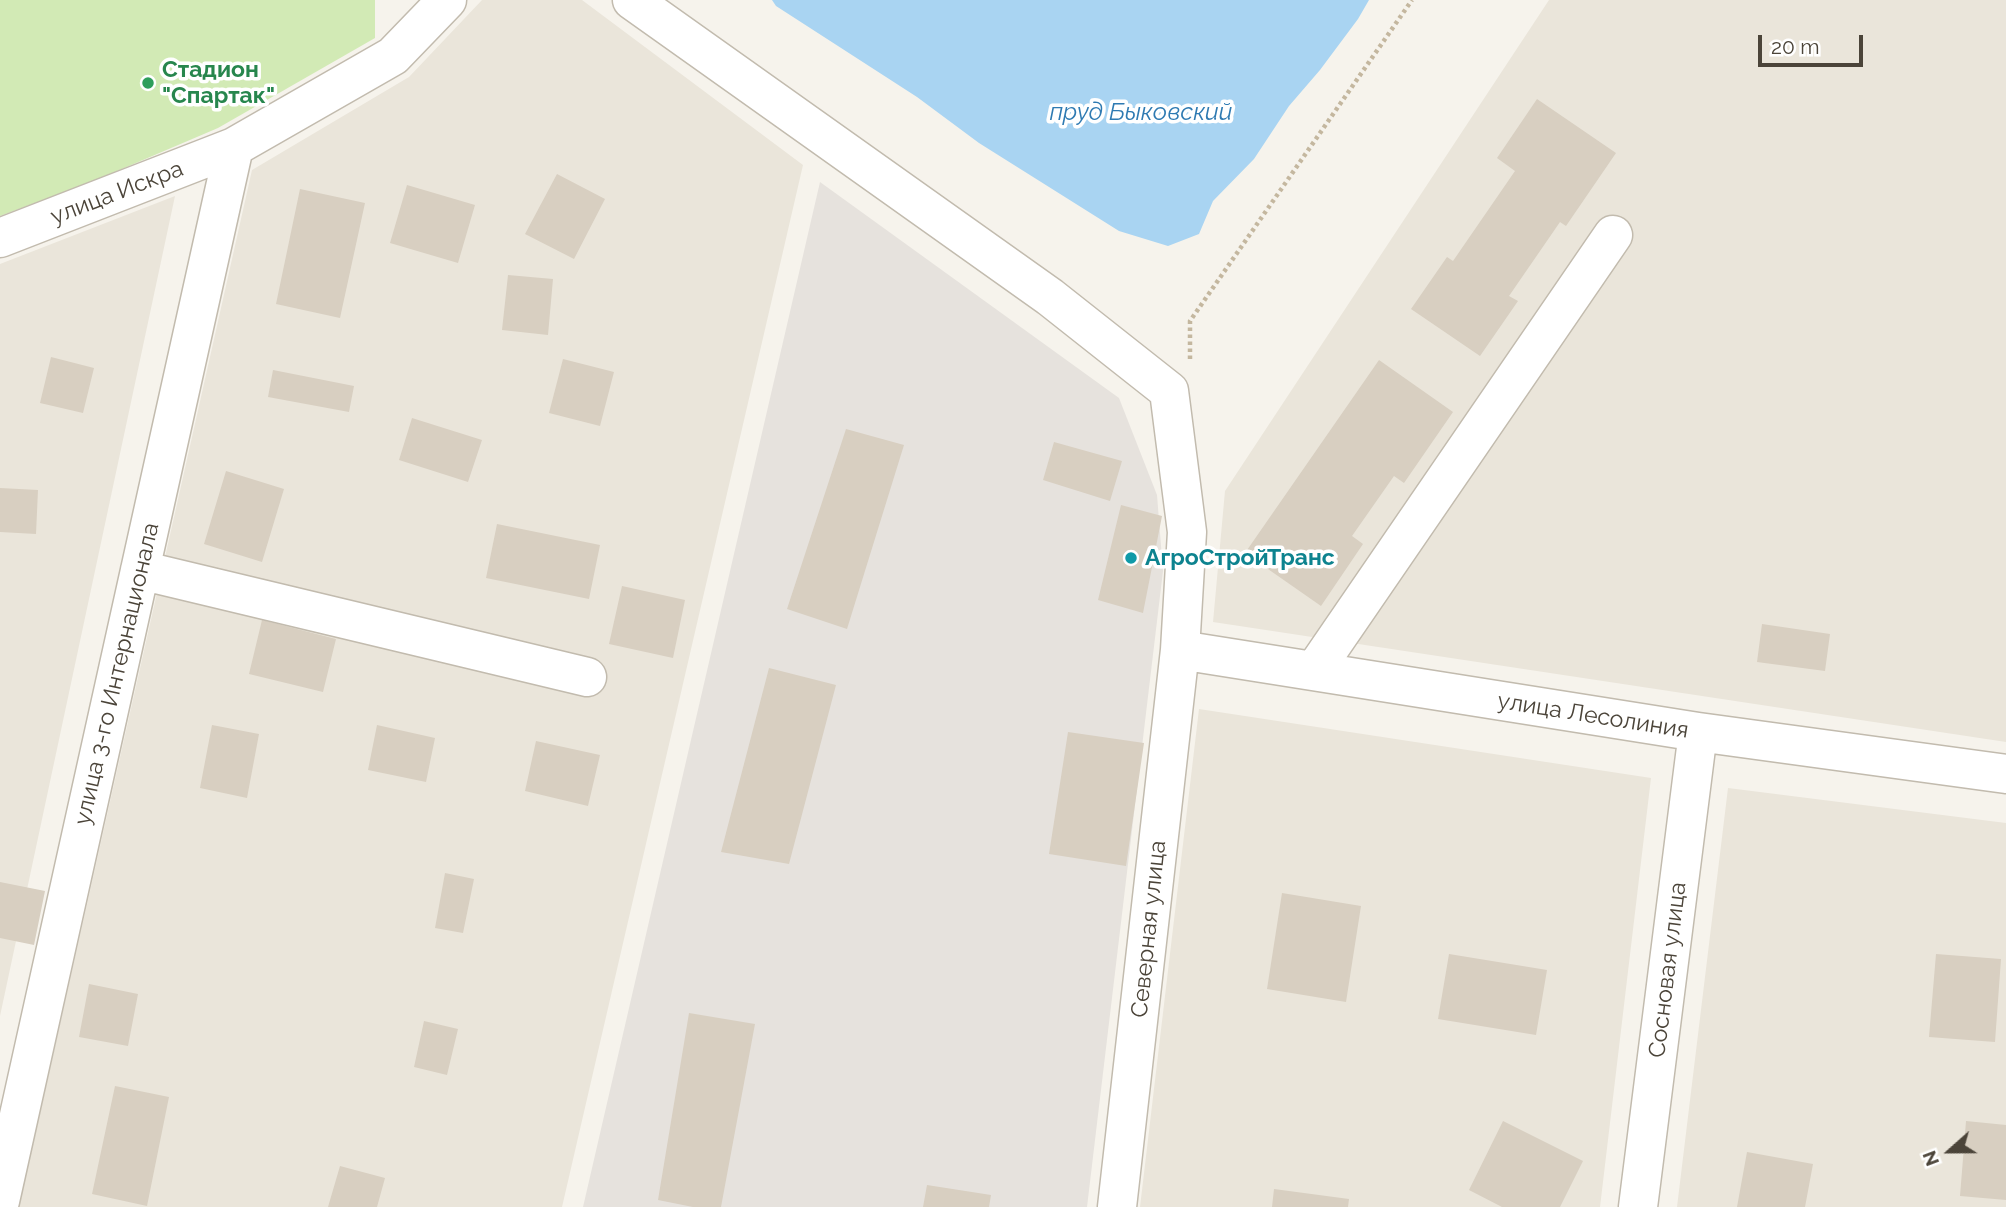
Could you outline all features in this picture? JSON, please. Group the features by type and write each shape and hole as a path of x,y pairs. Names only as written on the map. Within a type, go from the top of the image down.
{"street":[{"name":"улица Искра","path":"0,238 234,147 393,56 447,0"},
{"name":"Северная улица","path":"632,0 1050,297 1169,391 1187,532 1180,650 1117,1207"},
{"name":"улица 3-го Интернационала","path":"0,1201 234,147"},
{"path":"1314,671 1613,235"},
{"path":"140,570 587,677"},
{"name":"улица Лесолиния","path":"1180,650 1698,732 2006,774"},
{"name":"Сосновая улица","path":"1638,1207 1698,732"}],"path":[{"path":"1190,367 1190,321 1412,0"}],"shaded area":[{"path":"482,0 582,0 803,165 562,1207 19,1207 252,170 409,77"},
{"path":"1549,0 2006,0 2006,742 1213,622 1225,491"},
{"path":"820,182 1119,398 1157,495 1163,571 1087,1207 583,1207"},
{"path":"175,196 0,1016 0,264"},
{"path":"1199,709 1651,778 1600,1207 1140,1207"},
{"path":"1728,788 2006,823 2006,1207 1677,1207"}],"green space":[{"name":"Стадион \"Спартак\"","path":"0,0 375,0 375,38 218,128 89,183 0,216"}],"water":[{"name":"пруд Быковский","path":"772,0 1369,0 1320,70 1289,106 1254,159 1213,201 1199,234 1168,246 1119,231 979,143 917,97 776,6"}],"building":[{"path":"1537,99 1616,153 1566,226 1560,222 1509,296 1518,301 1480,356 1411,309 1447,257 1453,261 1515,171 1497,158"},
{"path":"557,174 605,199 574,259 525,234"},
{"path":"407,185 475,205 458,263 390,243"},
{"path":"300,189 365,203 340,318 276,304"},
{"path":"508,275 553,279 548,335 502,330"},
{"path":"51,357 94,368 83,413 40,403"},
{"path":"563,359 614,372 600,426 549,413"},
{"path":"1379,360 1453,412 1404,483 1394,476 1352,536 1363,544 1321,606 1245,553"},
{"path":"273,370 354,386 349,412 268,397"},
{"path":"412,418 482,440 468,482 399,460"},
{"path":"846,429 904,445 847,629 787,609"},
{"path":"1054,442 1122,461 1110,501 1043,480"},
{"path":"226,471 284,489 262,562 204,544"},
{"path":"0,488 38,490 36,534 0,532"},
{"name":"АгроСтройТранс","path":"1121,505 1162,516 1143,613 1098,600"},
{"path":"497,524 600,545 589,599 486,578"},
{"path":"622,586 685,600 673,658 609,644"},
{"path":"262,620 336,639 323,692 249,674"},
{"path":"1762,624 1830,634 1825,671 1757,662"},
{"path":"769,668 836,685 789,864 721,852"},
{"path":"212,725 259,734 247,798 200,788"},
{"path":"377,725 435,738 426,782 368,770"},
{"path":"1068,732 1144,743 1126,866 1049,854"},
{"path":"536,741 600,755 588,806 525,791"},
{"path":"445,873 474,879 463,933 435,928"},
{"path":"0,882 45,891 34,945 0,938"},
{"path":"1282,893 1361,906 1346,1002 1267,989"},
{"path":"1449,954 1547,970 1536,1035 1438,1019"},
{"path":"1936,954 2001,959 1995,1042 1929,1037"},
{"path":"89,984 138,994 128,1046 79,1037"},
{"path":"689,1013 755,1024 721,1207 693,1207 658,1200"},
{"path":"424,1021 458,1029 447,1075 414,1067"},
{"path":"115,1086 169,1097 147,1206 92,1194"},
{"path":"1503,1121 1583,1161 1560,1207 1502,1207 1469,1190"},
{"path":"1966,1121 2006,1125 2006,1200 1960,1196"},
{"path":"1747,1152 1813,1164 1805,1207 1737,1207"},
{"path":"340,1166 385,1178 377,1207 328,1207"},
{"path":"927,1185 991,1195 989,1207 923,1207"},
{"path":"1274,1189 1349,1199 1348,1207 1272,1207"}],"place":[{"name":"Стадион \"Спартак\"","path":"148,83"},
{"name":"АгроСтройТранс","path":"1131,558"}]}
